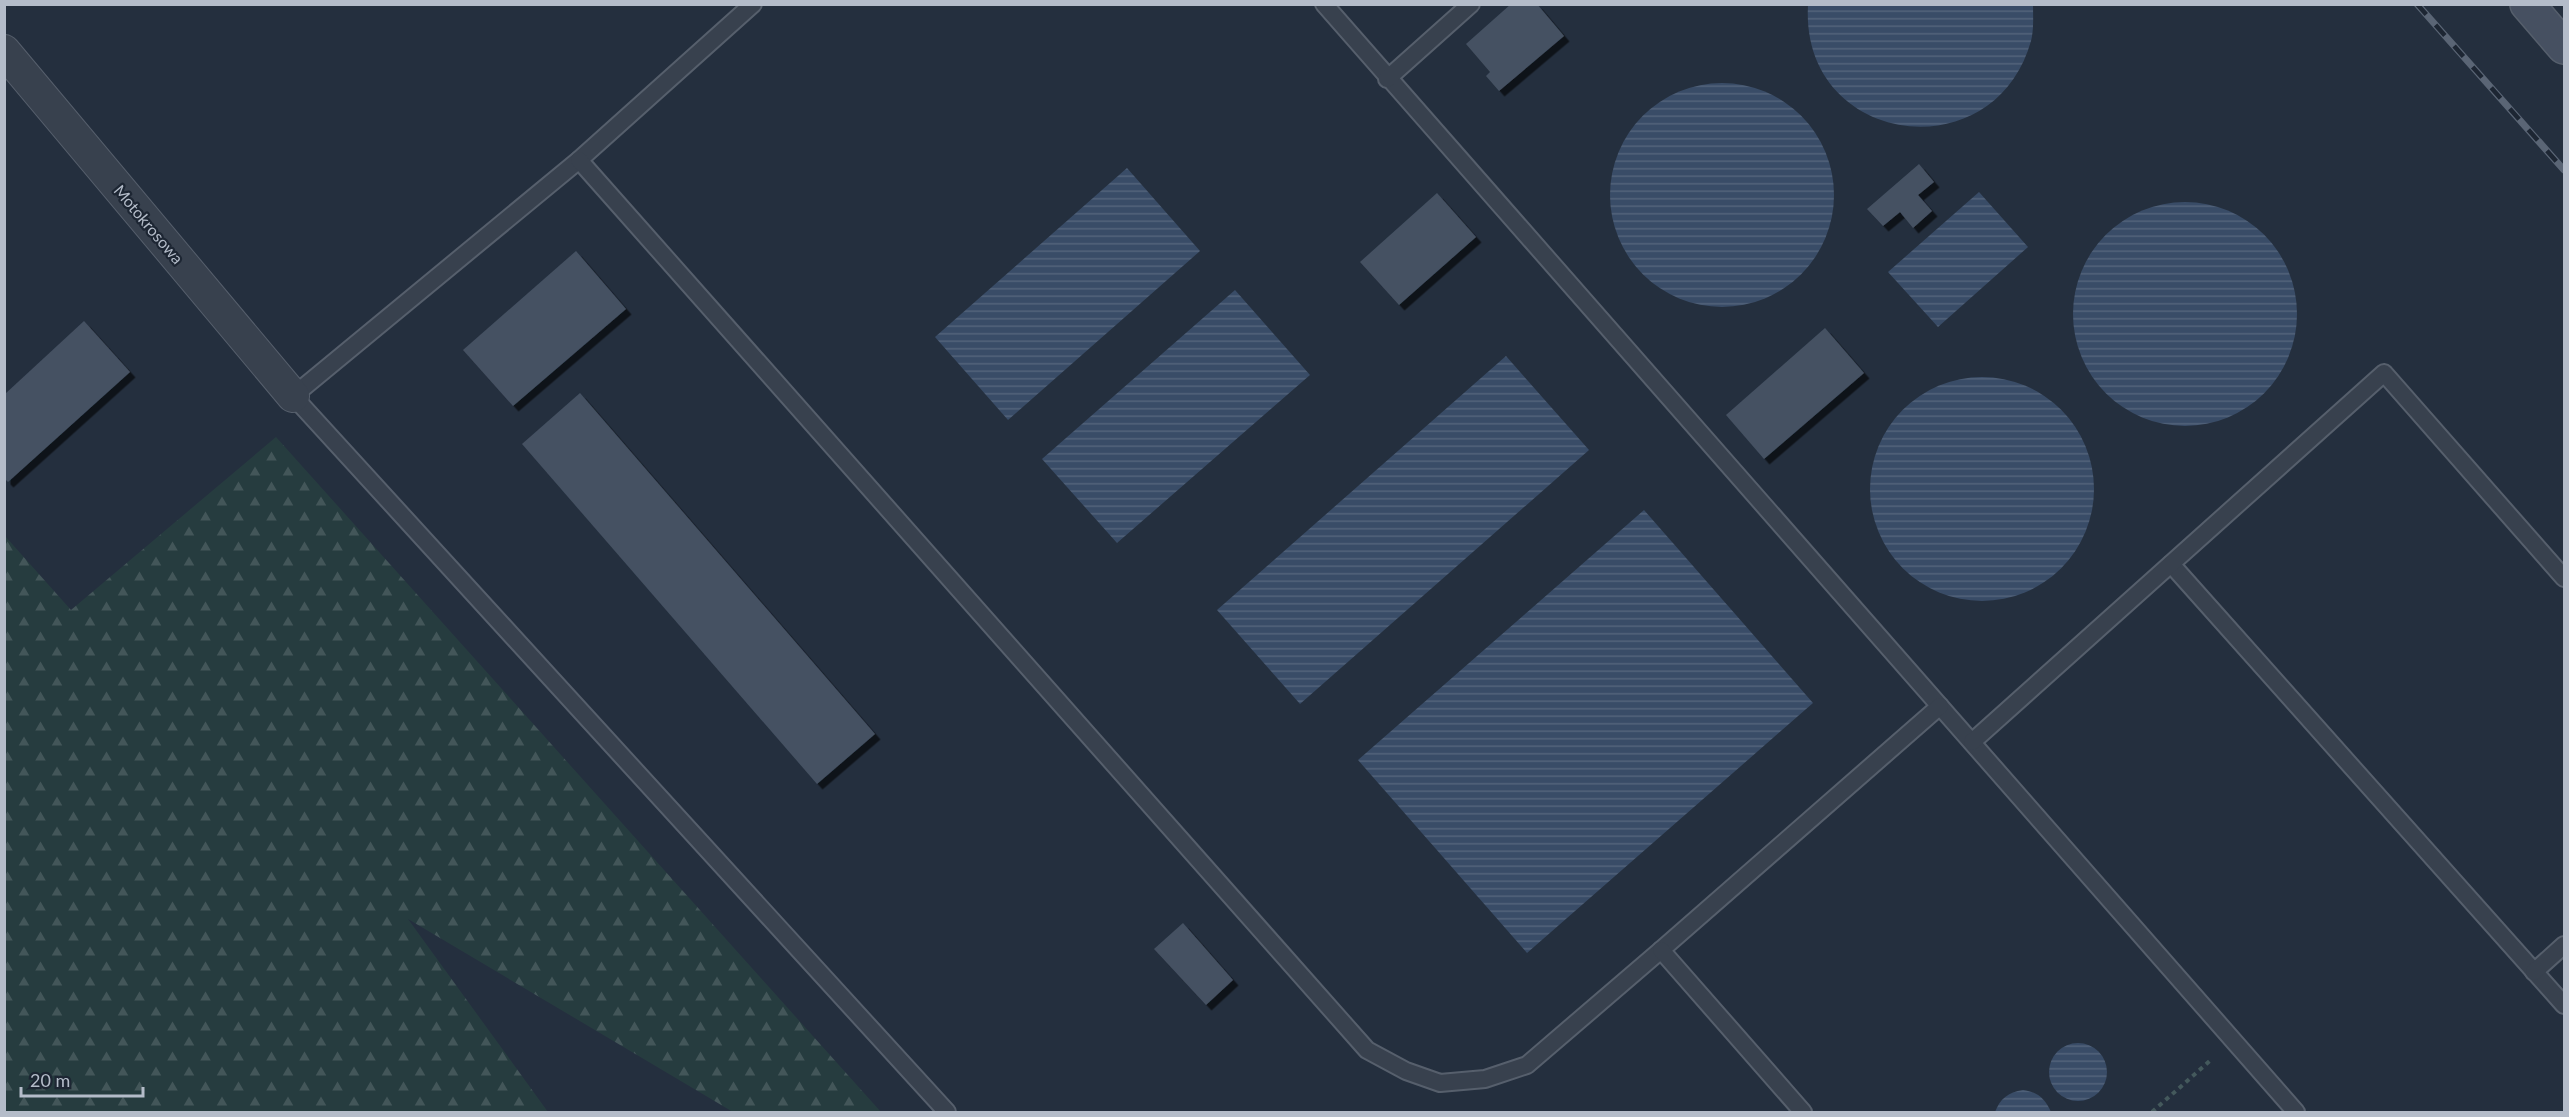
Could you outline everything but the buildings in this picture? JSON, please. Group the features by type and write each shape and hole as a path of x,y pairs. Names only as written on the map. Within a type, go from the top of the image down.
{"street":[{"path":"2527,4 2565,47"},
{"name":"Motokrosowa","path":"4,51 293,396"}],"lane":[{"path":"753,4 579,160 293,396 947,1113"},
{"path":"1324,4 1387,79 2296,1113"},
{"path":"1387,79 1471,4"},
{"path":"579,160 1367,1050 1406,1071 1440,1083 1485,1079 1527,1065 1940,706"},
{"path":"1972,742 2384,373 2565,578"},
{"path":"2171,564 2565,1005"},
{"path":"2534,972 2565,945"},
{"path":"1661,950 1803,1113"}],"path":[{"path":"2152,1113 2233,1041"}],"green space":[{"path":"276,437 881,1112 733,1112 408,919 548,1112 5,1112 5,536 71,610"}],"water":[{"path":"1808,5 2033,5 2033,32 2031,41 2010,83 1979,111 1942,125 1903,125 1865,113 1834,89 1814,52"},
{"path":"1722,83 1744,85 1775,96 1793,108 1809,124 1821,142 1829,162 1834,195 1832,217 1821,248 1809,266 1793,282 1775,294 1755,302 1722,307 1700,305 1669,294 1651,282 1635,266 1623,248 1615,228 1610,195 1612,173 1623,142 1635,124 1651,108 1669,96 1689,88"},
{"path":"1127,168 1200,251 1008,420 935,337"},
{"path":"1979,192 2028,247 1938,327 1888,272"},
{"path":"2174,202 2196,202 2228,210 2238,215 2256,227 2272,243 2289,271 2295,292 2297,314 2295,336 2289,357 2272,385 2256,401 2228,418 2196,426 2174,426 2142,418 2132,413 2114,401 2098,385 2081,357 2073,325 2073,303 2081,271 2086,261 2098,243 2114,227 2142,210"},
{"path":"1235,290 1310,375 1117,543 1042,459"},
{"path":"1506,356 1589,450 1300,704 1217,610"},
{"path":"1982,377 2004,379 2035,390 2053,402 2069,418 2081,436 2089,456 2094,489 2092,511 2081,542 2069,560 2053,576 2035,588 2015,596 1982,601 1960,599 1929,588 1911,576 1895,560 1883,542 1875,522 1870,489 1872,467 1883,436 1895,418 1911,402 1929,390 1949,382"},
{"path":"1644,510 1813,703 1527,953 1358,760"},
{"path":"2078,1043 2094,1048 2102,1056 2107,1072 2102,1088 2094,1096 2078,1101 2062,1096 2054,1088 2049,1072 2054,1056 2062,1048"},
{"path":"2023,1090 2033,1092 2040,1097 2051,1112 1995,1112 2005,1097"}],"railway":[{"path":"2417,4 2564,170"}]}
